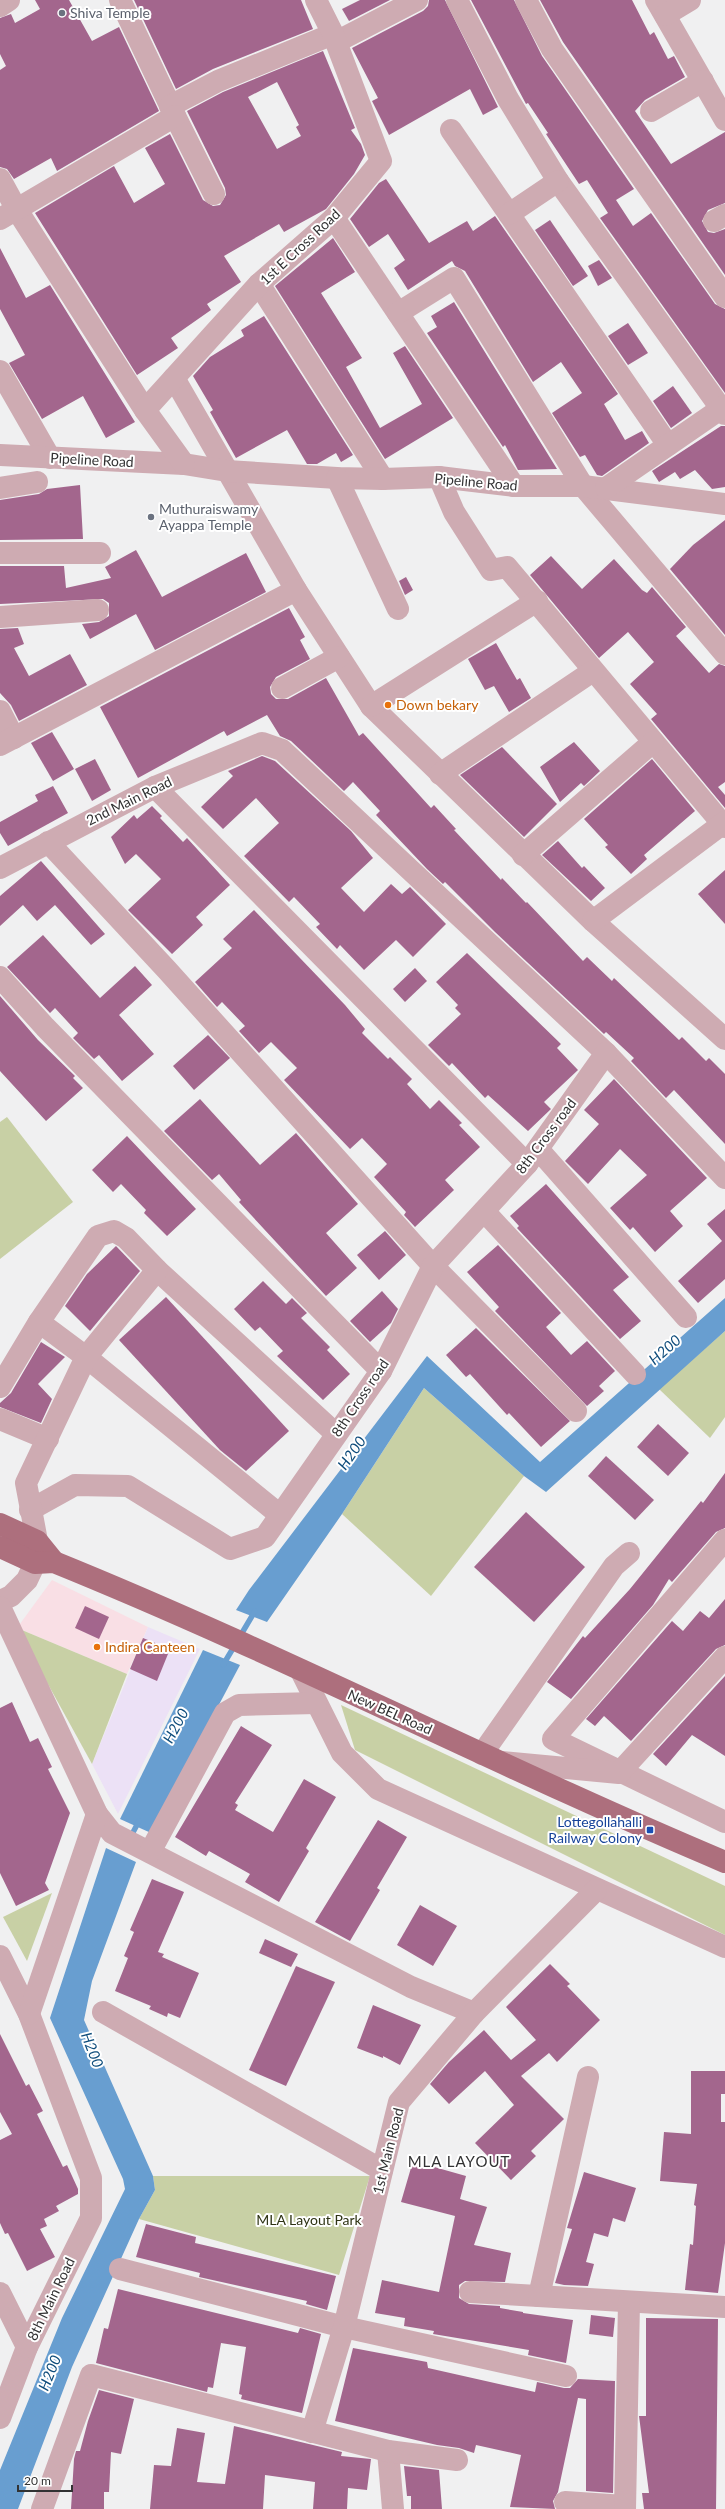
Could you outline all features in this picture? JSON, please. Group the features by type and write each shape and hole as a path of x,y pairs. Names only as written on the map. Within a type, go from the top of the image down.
{"main road":[{"name":"New BEL Road","path":"0,1524 42,1555"},
{"name":"New BEL Road","path":"0,1547 42,1555 211,1628 482,1754 650,1830 725,1862"}],"street":[{"path":"0,6 9,0"},
{"path":"120,0 172,111 214,194"},
{"name":"1st E Cross Road","path":"145,410 259,284 334,218 381,161 335,38 316,0"},
{"path":"8,214 218,81 335,38 418,0"},
{"path":"457,0 508,99 558,180 724,409 668,445 606,488"},
{"path":"526,0 552,50 725,297"},
{"path":"690,0 660,7 725,120"},
{"path":"651,111 703,81"},
{"path":"450,130 668,445"},
{"path":"0,179 8,214 184,464"},
{"path":"509,214 558,180"},
{"path":"334,218 514,486"},
{"path":"398,313 454,278 583,486 725,654"},
{"path":"259,284 383,480"},
{"path":"0,370 50,458"},
{"path":"174,378 296,590 371,706 523,855 593,921 725,1039"},
{"name":"Pipeline Road","path":"0,455 184,464 227,471 337,478 383,480 439,477 514,486 583,486 724,505"},
{"path":"439,477 454,512 491,570 507,567 537,601 593,671 724,824 593,921"},
{"path":"337,478 398,609"},
{"path":"0,488 37,482"},
{"path":"0,553 100,553"},
{"path":"0,711 7,742 296,590"},
{"path":"371,706 537,601"},
{"path":"0,617 98,610"},
{"path":"282,688 339,657"},
{"path":"440,774 593,671"},
{"path":"523,855 653,742"},
{"name":"2nd Main Road","path":"0,868 155,787 262,743 282,750 606,1053"},
{"path":"155,787 532,1157 686,1318"},
{"path":"48,842 167,970 433,1266 576,1411"},
{"path":"0,977 45,1027 381,1371"},
{"path":"606,1053 725,1178"},
{"name":"8th Cross road","path":"30,1510 75,1485 128,1486 230,1550 264,1537 381,1371 433,1266 532,1157 606,1053"},
{"path":"484,1211 635,1374"},
{"path":"0,1387 38,1322 98,1236 114,1231 126,1238 157,1270 336,1434"},
{"path":"0,1601 11,1596 27,1580 42,1555 30,1510 26,1482 86,1358 157,1270"},
{"path":"38,1322 86,1358 280,1515"},
{"path":"0,1418 48,1439"},
{"path":"725,1540 553,1739 619,1773 725,1822"},
{"path":"482,1754 614,1566 629,1553"},
{"path":"0,1607 96,1814 112,1833 411,1987 474,2013"},
{"path":"619,1773 725,1659"},
{"path":"301,1671 342,1753 378,1789 596,1890 725,1947"},
{"path":"146,1850 225,1713 239,1704 316,1703"},
{"path":"502,1762 619,1773"},
{"path":"29,2014 96,1814"},
{"name":"1st Main Road","path":"312,2432 344,2327 399,2102 474,2013 596,1890"},
{"path":"0,1956 29,2014"},
{"path":"102,2012 382,2170"},
{"name":"8th Main Road","path":"0,2418 27,2347 91,2218 91,2178 29,2014"},
{"path":"539,2296 588,2077"},
{"path":"120,2269 344,2327 566,2376"},
{"path":"470,2292 725,2307"},
{"path":"0,2293 27,2347"},
{"path":"565,2502 625,2508 629,2302"},
{"path":"42,2509 91,2374 388,2451 457,2460"},
{"path":"388,2451 393,2509"}],"shaded area":[{"path":"52,1580 148,1627 127,1674 17,1628"},
{"path":"148,1627 200,1649 118,1814 92,1764"}],"green space":[{"path":"7,1117 73,1202 0,1259 0,1122"},
{"path":"725,1331 725,1417 710,1438 659,1389"},
{"path":"424,1388 524,1476 431,1596 342,1514"},
{"path":"17,1628 127,1674 92,1764"},
{"path":"341,1705 725,1886 725,1935 355,1750"},
{"path":"52,1893 27,1961 3,1917"},
{"name":"MLA Layout Park","path":"153,2176 370,2176 339,2275 139,2219 155,2190"}],"water":[{"path":"725,1298 725,1331 546,1492 524,1476 424,1388 342,1514 267,1622 236,1610 249,1590 427,1356 540,1462"},
{"path":"203,1650 240,1665 151,1833 120,1819"},
{"path":"106,1848 136,1862 92,1981 84,2020 153,2176 155,2190 139,2219 72,2367 18,2509 0,2509 0,2470 62,2318 125,2189 123,2179 50,2018"}],"building":[{"path":"35,0 69,0 92,41 119,27 159,111 57,171 51,158 14,179 7,169 0,167 0,70 6,66 0,54 0,18 11,14 15,23 40,9"},
{"path":"134,0 301,0 313,29 213,69 176,89"},
{"path":"360,0 390,0 349,21 342,9"},
{"path":"429,0 445,0 498,107 483,115 470,89 389,135 372,101 378,98 352,48 423,11 428,6"},
{"path":"471,0 514,0 542,56 634,189 616,200 633,226 651,213 715,304 725,309 725,393 600,218 608,213 587,180 579,184 546,134 548,133 528,103 526,104"},
{"path":"540,0 632,0 650,35 654,32 668,59 674,56 685,77 645,100 635,111 671,164 725,132 725,203 708,210 702,221 708,232 714,233 725,229 725,275 563,42"},
{"path":"323,51 355,128 351,130 361,144 365,155 354,174 326,209 284,232 279,224 224,256 241,282 207,304 211,310 171,338 178,348 137,375 35,213 114,166 134,203 165,184 145,148 170,134 203,200 213,206 220,205 226,195 225,188 187,111 223,92","holes":["277,82 299,125 296,127 301,136 277,149 248,97"]},
{"path":"386,179 429,243 467,221 473,231 495,216 618,394 604,404 625,440 642,431 649,443 602,476 597,475 585,455 580,457 552,413 582,393 561,362 533,382 465,271 455,266 452,261 408,290 394,268 405,260 388,234 369,247 350,219 379,183"},
{"path":"550,220 588,276 573,286 535,230"},
{"path":"333,238 355,272 321,293 362,358 346,367 380,428 422,404 393,353 405,346 453,418 385,459 275,286"},
{"path":"0,248 26,298 50,285 135,422 106,438 83,396 42,419 9,363 25,355 0,309"},
{"path":"599,260 612,278 598,286 588,266"},
{"path":"454,302 557,469 518,470 505,445 503,447 427,333 437,327 431,316"},
{"path":"264,316 353,455 341,462 336,453 317,464 307,464 287,430 236,458 210,412 213,410 193,376 210,357 244,336 241,330"},
{"path":"628,323 648,353 628,365 608,336"},
{"path":"673,386 692,413 671,428 653,401"},
{"path":"721,426 725,426 725,487 712,489 695,470 680,479 675,472 659,482 652,471"},
{"path":"80,485 83,539 0,540 0,500 39,494 47,489"},
{"path":"725,520 725,635 670,569 693,545"},
{"path":"136,550 162,597 246,553 266,592 155,650 136,614 90,639 82,624 99,622 109,616 109,603 103,599 0,604 0,566 64,566 66,588 111,578 105,567"},
{"path":"551,556 582,589 614,559 642,590 647,593 652,587 686,627 676,636 709,673 719,664 725,666 725,782 718,787 725,795 725,808 651,719 657,714 630,684 654,662 628,632 599,658 530,575"},
{"path":"406,577 413,590 405,595 399,581"},
{"path":"289,608 305,637 300,640 310,659 276,677 270,687 271,694 276,699 288,699 326,678 359,736 363,733 431,808 434,805 456,829 454,830 501,880 502,878 526,903 527,902 583,961 587,957 612,981 614,978 679,1040 682,1037 706,1061 709,1058 725,1074 725,1144 674,1090 666,1098 631,1061 634,1058 606,1032 604,1034 495,932 445,882 443,884 427,869 376,815 380,811 353,782 344,791 291,741 280,736 267,715 227,736 224,731 138,778 100,707"},
{"path":"18,628 24,644 14,648 29,676 70,654 87,685 19,721 11,705 0,693 0,629"},
{"path":"496,643 517,680 520,678 531,698 509,712 494,686 485,690 468,659"},
{"path":"52,732 74,769 53,781 31,743"},
{"path":"574,742 600,771 584,786 581,783 560,802 540,767"},
{"path":"502,747 557,804 524,837 460,775"},
{"path":"262,756 275,761 351,831 373,858 341,888 364,912 391,884 402,894 410,887 446,924 413,957 396,940 364,970 340,945 337,949 316,927 320,924 294,897 289,902 244,856 279,823 256,798 223,829 201,807 233,776 228,771"},
{"path":"95,759 111,790 92,801 75,769"},
{"path":"652,759 695,811 644,855 647,859 631,874 605,847 608,845 584,819"},
{"path":"53,786 68,813 8,846 0,833 0,822 38,801 35,795"},
{"path":"152,806 162,816 160,818 183,842 187,838 230,885 196,917 203,925 172,954 128,910 161,879 136,854 125,864 111,837 134,815 137,819"},
{"path":"558,841 582,868 584,866 605,888 591,901 542,855"},
{"path":"41,861 105,934 91,945 55,905 37,921 23,905 0,926 0,896"},
{"path":"725,870 725,924 698,894"},
{"path":"254,910 345,1005 365,1029 362,1033 388,1059 390,1057 412,1079 407,1084 430,1109 439,1100 462,1123 459,1125 480,1147 445,1180 454,1190 415,1227 404,1215 406,1212 374,1177 387,1164 362,1138 350,1149 284,1080 297,1068 271,1042 259,1053 239,1031 245,1026 222,1002 217,1007 195,982 232,948 223,939"},
{"path":"43,935 100,998 135,966 152,985 119,1015 154,1054 122,1081 99,1055 94,1059 73,1038 78,1033 55,1008 50,1013 7,967"},
{"path":"467,953 561,1044 557,1048 578,1070 544,1102 551,1109 528,1131 488,1095 485,1098 452,1063 449,1066 428,1045 461,1014 455,1008 458,1005 436,982"},
{"path":"415,968 427,981 405,1002 393,989"},
{"path":"0,996 38,1040 75,1076 73,1078 83,1088 46,1121 0,1071"},
{"path":"208,1035 230,1058 194,1090 173,1066"},
{"path":"614,1079 707,1178 670,1211 683,1226 655,1252 633,1227 630,1230 610,1208 647,1175 620,1149 588,1184 565,1161 599,1124 584,1110"},
{"path":"200,1099 260,1165 296,1133 358,1204 326,1233 357,1268 326,1296 239,1202 241,1200 219,1174 212,1180 164,1131"},
{"path":"127,1136 196,1209 167,1236 144,1213 146,1210 121,1184 113,1192 92,1170"},
{"path":"546,1184 629,1277 613,1290 641,1321 620,1339 517,1228 519,1226 510,1216"},
{"path":"725,1209 725,1279 698,1303 678,1281 722,1241 707,1224"},
{"path":"385,1231 406,1255 379,1280 357,1255"},
{"path":"498,1245 561,1313 546,1327 571,1355 587,1341 615,1371 599,1386 604,1391 587,1406 495,1311 499,1307 467,1272"},
{"path":"116,1246 140,1271 90,1331 65,1306 87,1274"},
{"path":"263,1281 286,1304 292,1298 307,1313 301,1318 330,1347 327,1350 350,1374 323,1400 277,1356 283,1351 260,1327 255,1331 234,1309"},
{"path":"382,1291 398,1309 391,1323 370,1342 350,1321"},
{"path":"166,1297 289,1431 246,1471 220,1450 119,1340"},
{"path":"476,1328 570,1421 541,1447 509,1413 507,1415 470,1374 466,1377 446,1355"},
{"path":"41,1342 65,1357 38,1384 52,1399 41,1423 0,1407 0,1403 11,1393"},
{"path":"658,1424 689,1453 668,1476 637,1447"},
{"path":"606,1456 654,1500 635,1520 588,1476"},
{"path":"725,1473 725,1528 716,1532 672,1582 669,1579 653,1605 571,1699 547,1682 583,1636 585,1638 630,1589 701,1501 703,1503"},
{"path":"526,1512 585,1567 534,1622 474,1567"},
{"path":"725,1599 725,1645 716,1649 631,1741 604,1716 595,1726 586,1719 672,1621 683,1631 700,1611 709,1618"},
{"path":"85,1606 109,1617 99,1639 75,1628"},
{"path":"143,1638 170,1649 157,1681 130,1669"},
{"path":"725,1676 725,1756 692,1735 666,1766 653,1754"},
{"path":"12,1702 30,1742 38,1738 52,1767 48,1769 70,1813 45,1883 49,1890 16,1906 0,1873 0,1708"},
{"path":"241,1726 272,1745 235,1803 238,1805 235,1810 273,1832 304,1779 336,1797 306,1848 309,1851 279,1902 245,1882 250,1874 209,1851 206,1856 175,1837"},
{"path":"378,1820 407,1837 377,1888 380,1890 350,1941 315,1922"},
{"path":"152,1879 184,1892 158,1952 164,1954 162,1957 199,1973 180,2018 168,2013 167,2017 149,2009 151,2006 115,1991 128,1958 124,1956 134,1932 130,1930"},
{"path":"420,1905 457,1926 433,1966 397,1945"},
{"path":"265,1939 298,1954 291,1967 259,1953"},
{"path":"550,1964 570,1984 567,1986 600,2020 557,2062 549,2053 521,2076 564,2119 531,2151 536,2156 511,2180 475,2143 514,2105 485,2071 449,2104 430,2084 449,2062 484,2030 511,2060 536,2040 506,2007"},
{"path":"296,1966 335,1982 286,2086 249,2070"},
{"path":"373,2005 421,2025 400,2065 383,2056 383,2058 357,2048"},
{"path":"0,2034 26,2086 29,2084 43,2111 37,2114 63,2167 67,2165 78,2189 78,2194 56,2206 59,2211 44,2219 47,2226 40,2229 55,2257 27,2271 8,2233 5,2234 0,2223 0,2140 12,2134 0,2112"},
{"path":"691,2071 725,2071 725,2094 721,2094 721,2122 725,2122 725,2243 718,2293 685,2290 690,2244 693,2245 696,2206 694,2205 697,2184 660,2181 664,2132 691,2134"},
{"path":"413,2161 466,2176 460,2199 487,2207 474,2245 511,2253 505,2282 465,2281 459,2285 459,2298 469,2304 500,2306 500,2308 523,2313 573,2320 566,2363 528,2355 529,2350 433,2334 434,2331 404,2326 405,2318 375,2313 382,2280 439,2292 455,2216 401,2202"},
{"path":"584,2172 636,2188 625,2222 613,2218 608,2237 594,2233 586,2262 594,2264 588,2286 564,2285 555,2283 572,2229 567,2228"},
{"path":"146,2224 196,2237 195,2243 336,2276 327,2310 306,2304 307,2301 199,2277 200,2273 136,2257"},
{"path":"118,2289 298,2333 300,2328 321,2334 302,2413 241,2399 242,2395 239,2394 246,2347 221,2343 213,2388 208,2387 207,2392 96,2363 104,2328 108,2329"},
{"path":"591,2315 615,2318 613,2337 589,2334"},
{"path":"646,2318 718,2319 716,2509 644,2509 642,2493 649,2493 639,2416 646,2416"},
{"path":"353,2348 427,2362 428,2368 535,2392 537,2382 570,2388 578,2379 615,2381 613,2493 586,2491 586,2399 578,2398 558,2492 553,2501 555,2509 510,2507 521,2455 476,2445 474,2453 459,2448 437,2445 335,2421"},
{"path":"99,2390 134,2399 121,2454 111,2452 109,2492 104,2492 104,2509 71,2509 74,2459 76,2451 80,2451 88,2421"},
{"path":"234,2426 342,2452 341,2456 371,2459 367,2490 348,2488 347,2509 313,2509 315,2482 265,2475 263,2509 150,2509 154,2465 171,2466 177,2428 205,2433 197,2482 225,2484"},
{"path":"404,2466 439,2470 442,2509 411,2509 411,2496 407,2496"}],"waterway":[{"name":"H200","path":"239,1638 255,1611"},
{"name":"H200","path":"223,1665 235,1645"},
{"name":"H200","path":"130,1838 139,1821"}],"place":[{"name":"Shiva Temple","path":"62,13"},
{"name":"Muthuraiswamy Ayappa Temple","path":"151,517"},
{"name":"Down bekary","path":"388,705"},
{"name":"Indira Canteen","path":"97,1647"},
{"name":"Lottegollahalli Railway Colony","path":"650,1830"}],"district":[{"name":"MLA LAYOUT","path":"459,2162"}]}
